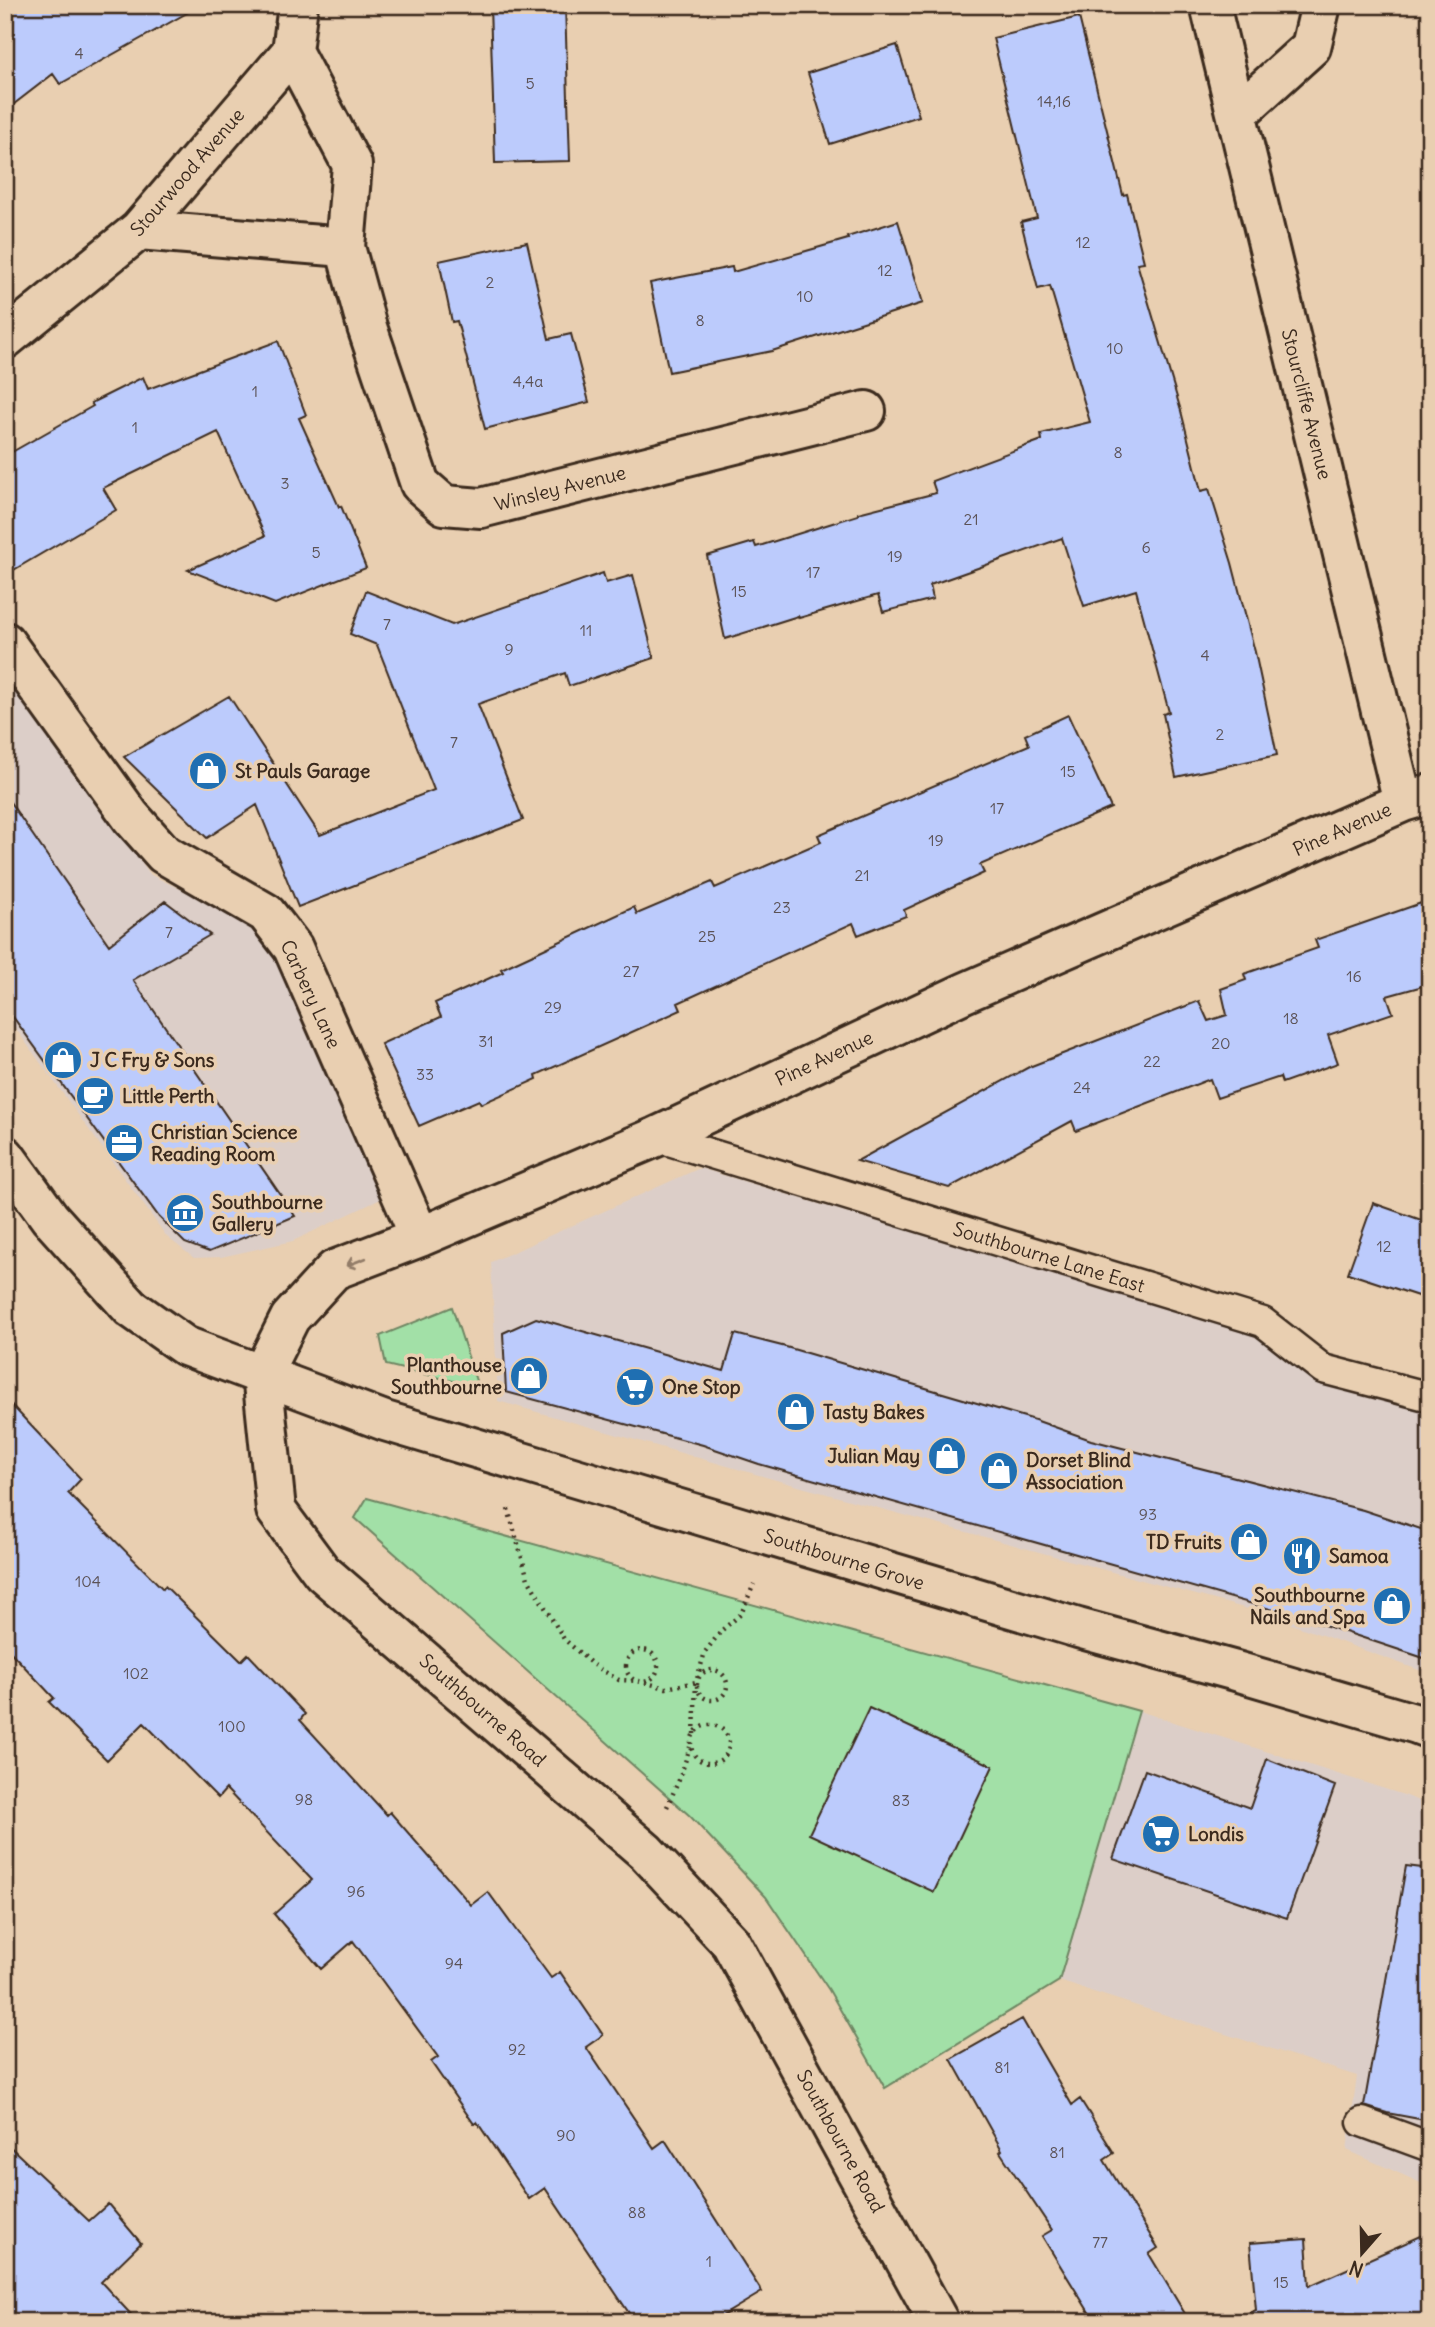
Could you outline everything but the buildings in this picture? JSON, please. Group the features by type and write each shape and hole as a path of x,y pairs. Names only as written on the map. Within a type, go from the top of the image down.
{"street":[{"path":"292,51 298,5"},
{"name":"Stourcliffe Avenue","path":"1210,5 1416,798"},
{"path":"1237,114 1311,47 1321,5"},
{"name":"Stourwood Avenue","path":"5,339 139,230 292,51"},
{"name":"Winsley Avenue","path":"292,51 352,165 345,247 367,327 420,484 444,505 481,509 866,411"},
{"path":"139,230 345,247"},
{"name":"Carbery Lane","path":"5,642 131,817 164,855 266,913 293,948 420,1237"},
{"name":"Pine Avenue","path":"262,1374 290,1318 334,1270 420,1237 656,1137 964,993 1416,798"},
{"path":"5,1156 50,1218 131,1308 185,1346 262,1374"},
{"name":"Southbourne Grove","path":"262,1374 386,1420 773,1538 1078,1629 1391,1716 1430,1730"},
{"name":"Southbourne Road","path":"262,1374 276,1510 321,1572 436,1668 646,1852 732,1942 931,2319"}],"lane":[{"name":"Southbourne Lane East","path":"656,1137 1263,1322 1323,1370 1430,1396"},
{"path":"1363,2122 1430,2147"}],"path":[{"path":"491,1452 528,1579 564,1639 593,1665 619,1680 639,1681 650,1680 658,1668 653,1654 644,1650 633,1653 627,1662 628,1672 639,1681 666,1688 696,1682 703,1673 717,1670 728,1685 721,1698 711,1700 702,1696 696,1682"},
{"path":"646,1852 679,1780 694,1734 696,1682 705,1652 722,1630 741,1614 773,1538"},
{"path":"691,1742 692,1753 707,1763 718,1761 727,1753 729,1740 722,1730 709,1725 694,1734"}],"shaded area":[{"path":"5,676 151,875 208,902 249,927 294,973 387,1196 293,1241 221,1257 194,1258 167,1237 5,1014"},
{"path":"700,1168 1258,1336 1430,1402 1430,1674 1255,1611 498,1401 491,1262"},
{"path":"1139,1711 1407,1796 1430,1806 1430,2187 1347,2150 1357,2076 1059,1981"}],"green space":[{"path":"452,1307 478,1387 386,1365 380,1336"},
{"path":"367,1498 1139,1711 1059,1981 885,2088 829,1990 766,1897 690,1816 355,1518"}],"place":[{"name":"St Pauls Garage","path":"208,771"},
{"name":"J C Fry & Sons","path":"63,1060"},
{"name":"Little Perth","path":"95,1096"},
{"name":"Christian Science Reading Room","path":"124,1143"},
{"name":"Southbourne Gallery","path":"185,1213"},
{"name":"Planthouse Southbourne","path":"529,1376"},
{"name":"One Stop","path":"635,1387"},
{"name":"Tasty Bakes","path":"796,1412"},
{"name":"Julian May","path":"947,1456"},
{"name":"Dorset Blind Association","path":"999,1471"},
{"name":"TD Fruits","path":"1249,1542"},
{"name":"Samoa","path":"1302,1556"},
{"name":"Southbourne Nails and Spa","path":"1392,1606"},
{"name":"Londis","path":"1161,1834"}]}
